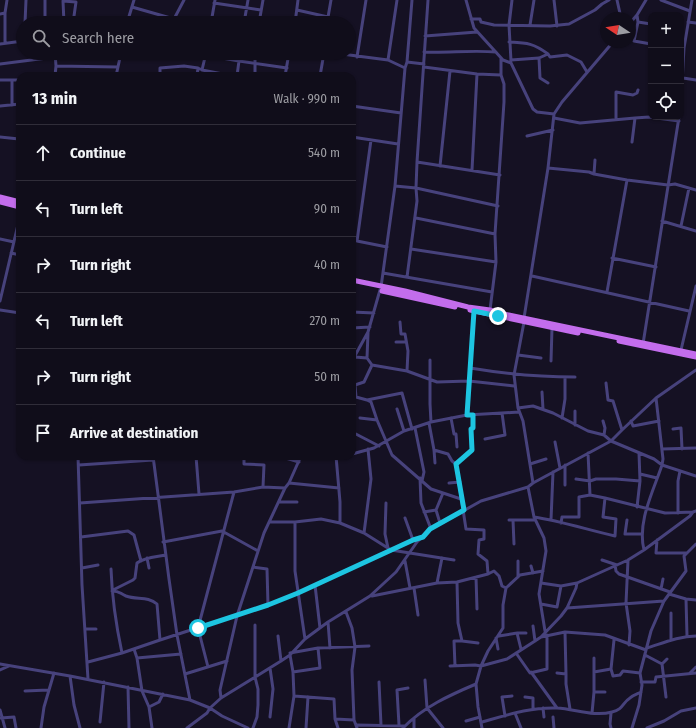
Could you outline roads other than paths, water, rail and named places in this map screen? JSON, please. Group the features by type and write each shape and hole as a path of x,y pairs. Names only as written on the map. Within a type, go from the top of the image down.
{"main road":[{"path":"0,197 16,201"},
{"path":"0,202 16,206"},
{"path":"356,281 474,311 643,344 696,357"},
{"path":"356,285 406,291 468,307 490,310 552,328 681,350 696,354"}],"street":[{"path":"5,43 5,13 7,0"},
{"path":"25,16 26,0"},
{"path":"45,0 46,16"},
{"path":"129,16 134,0"},
{"path":"176,16 184,0"},
{"path":"245,16 248,0"},
{"path":"260,16 263,0"},
{"path":"296,16 298,0"},
{"path":"328,16 331,0"},
{"path":"366,0 357,56 388,60 404,68"},
{"path":"388,60 397,0"},
{"path":"356,353 370,327 383,273 395,186 404,68 408,62 412,0"},
{"path":"407,277 416,218 417,162 428,0"},
{"path":"466,0 470,10 471,19 477,32 506,62 538,58 548,54"},
{"path":"512,0 509,25 511,62 533,109 537,112 580,123 616,118 648,117"},
{"path":"530,25 534,0"},
{"path":"554,0 556,26"},
{"path":"471,19 480,20 490,24 556,26 569,24 596,10 601,2 609,0"},
{"path":"617,0 620,12"},
{"path":"646,0 637,15 638,22 634,41 648,43"},
{"path":"661,0 690,10"},
{"path":"684,44 692,0"},
{"path":"64,16 63,1 76,2 74,16"},
{"path":"212,16 214,2 261,10"},
{"path":"132,7 164,16"},
{"path":"297,10 324,16"},
{"path":"0,14 5,13"},
{"path":"638,22 648,24"},
{"path":"688,22 696,23"},
{"path":"425,36 477,32"},
{"path":"0,44 16,42"},
{"path":"509,42 529,43 537,46 550,57 567,55 577,62 580,62 587,72"},
{"path":"533,483 523,421 518,410 514,386 514,375 532,276 554,116 562,102 608,48"},
{"path":"424,52 496,52"},
{"path":"490,310 496,262 496,234 504,90 501,75 501,58"},
{"path":"538,58 540,78 548,82"},
{"path":"0,64 31,60"},
{"path":"55,60 55,72"},
{"path":"117,72 120,60"},
{"path":"202,70 204,60"},
{"path":"234,60 287,68"},
{"path":"255,60 255,72"},
{"path":"286,72 288,60"},
{"path":"321,72 323,60"},
{"path":"238,72 239,61"},
{"path":"408,62 450,71 501,75"},
{"path":"56,66 118,67"},
{"path":"160,72 160,68 184,66 212,72"},
{"path":"198,68 198,72"},
{"path":"440,166 450,71"},
{"path":"472,170 477,74"},
{"path":"684,78 696,80"},
{"path":"0,80 16,80"},
{"path":"12,80 12,105"},
{"path":"616,118 616,92 633,95 637,93 638,90"},
{"path":"0,106 16,104"},
{"path":"356,107 401,113"},
{"path":"632,142 635,118"},
{"path":"643,344 679,120"},
{"path":"527,136 553,130"},
{"path":"0,137 16,139"},
{"path":"356,138 398,144"},
{"path":"371,140 357,241 387,247"},
{"path":"594,174 595,160"},
{"path":"417,162 500,175"},
{"path":"548,168 590,172 627,180 668,185 675,184 696,190"},
{"path":"607,292 627,180"},
{"path":"395,186 416,188 498,206"},
{"path":"681,226 689,188"},
{"path":"416,218 496,234"},
{"path":"662,221 696,231"},
{"path":"0,301 16,233"},
{"path":"0,240 14,242"},
{"path":"411,249 496,262"},
{"path":"11,253 16,254"},
{"path":"612,258 656,267"},
{"path":"383,273 492,292"},
{"path":"532,276 689,311"},
{"path":"681,350 696,286"},
{"path":"0,310 16,312"},
{"path":"467,415 474,311"},
{"path":"356,312 374,313"},
{"path":"400,322 401,334 405,334 408,351 407,371"},
{"path":"356,328 370,327"},
{"path":"552,328 552,361"},
{"path":"368,332 367,358 372,365 407,371 437,382 469,381 514,386"},
{"path":"396,342 406,342"},
{"path":"356,355 367,358"},
{"path":"518,355 541,358"},
{"path":"430,360 430,422 435,463"},
{"path":"356,384 364,382 372,365"},
{"path":"470,368 514,375 575,377"},
{"path":"186,728 207,713 210,708 221,698 281,661 305,639 328,622 370,596 396,572 417,542 430,529 481,501 528,487 565,465 611,442 656,398 696,370"},
{"path":"562,418 565,399 565,377"},
{"path":"606,383 608,400 613,401 622,430"},
{"path":"542,392 543,410"},
{"path":"367,400 402,393 414,428 424,472 421,480 421,503 430,529"},
{"path":"356,397 371,402 392,455 421,480 428,484 431,489 462,499"},
{"path":"644,550 642,534 647,508 662,465 662,449 656,398"},
{"path":"356,453 379,446 404,431 430,422 467,415 502,413 533,406 588,431 604,435 611,442 654,459 662,465 696,476"},
{"path":"397,409 404,431"},
{"path":"574,425 575,411"},
{"path":"485,439 505,435 502,413"},
{"path":"399,416 408,414"},
{"path":"456,464 472,450 471,429 473,428 473,415"},
{"path":"360,418 377,420"},
{"path":"451,418 454,434 456,434 457,447"},
{"path":"604,421 604,435"},
{"path":"631,421 633,426 659,421"},
{"path":"673,429 681,428 682,449"},
{"path":"356,434 379,446"},
{"path":"555,442 560,468"},
{"path":"662,449 696,448"},
{"path":"364,533 371,479 368,449"},
{"path":"434,450 448,454 452,461 456,464 460,482 466,529 484,530 484,539 479,540 478,554 487,561 488,574"},
{"path":"588,453 590,496"},
{"path":"637,507 640,481 639,453"},
{"path":"530,464 546,459"},
{"path":"78,460 88,679"},
{"path":"79,466 134,460"},
{"path":"153,460 163,542 177,635 190,700"},
{"path":"196,460 199,494"},
{"path":"244,460 244,464 264,464 263,487"},
{"path":"221,698 220,690 237,616 268,522 299,462 293,460"},
{"path":"336,460 340,523"},
{"path":"565,465 565,485"},
{"path":"678,513 678,481 680,471"},
{"path":"551,520 553,472"},
{"path":"640,474 657,478"},
{"path":"576,479 590,481 596,479 616,478 640,481"},
{"path":"449,483 460,482"},
{"path":"289,483 339,488"},
{"path":"80,503 234,492 263,487 285,488"},
{"path":"528,487 534,519 544,538 546,551 539,594 546,633 547,669 531,672"},
{"path":"208,667 198,628 222,531 234,492"},
{"path":"440,523 436,510 443,492"},
{"path":"561,522 562,517 578,517 579,497 590,496 605,498 666,514 694,512"},
{"path":"514,544 511,520 551,520 615,536 616,519 603,517 605,498"},
{"path":"279,502 297,502"},
{"path":"386,503 385,534 390,549"},
{"path":"424,512 436,510"},
{"path":"541,583 561,586 577,583 628,560 644,550 694,512"},
{"path":"404,518 413,540"},
{"path":"268,522 295,522 321,519 340,523 364,533 390,549 454,560"},
{"path":"627,520 625,534 642,534"},
{"path":"295,522 295,571 305,639"},
{"path":"81,537 128,531 134,535 141,561"},
{"path":"163,542 222,531 258,551"},
{"path":"88,662 122,653 268,605 298,593 390,549 423,537"},
{"path":"657,540 656,553 687,553"},
{"path":"632,728 637,714 641,692 640,673 651,631 664,601 686,571 684,556 696,544"},
{"path":"112,591 135,578 136,563 147,558 166,555"},
{"path":"147,558 149,568"},
{"path":"437,583 442,558"},
{"path":"602,560 616,565"},
{"path":"628,560 626,603 630,631 629,645"},
{"path":"405,561 410,588"},
{"path":"518,561 518,577"},
{"path":"82,568 98,565"},
{"path":"616,565 616,571 619,574 686,599 696,600"},
{"path":"531,566 533,573"},
{"path":"253,567 267,569 268,605"},
{"path":"111,569 117,633 122,653"},
{"path":"370,596 437,583 457,582 494,571 499,576 502,586 506,588"},
{"path":"482,728 477,703 476,684 481,666 491,645 504,628 502,605 506,588 520,575 543,571"},
{"path":"476,577 477,609"},
{"path":"661,589 663,579"},
{"path":"457,582 458,623 462,641"},
{"path":"450,666 481,666 507,659 535,641 546,633 567,608 577,583"},
{"path":"315,585 320,628"},
{"path":"541,604 557,607 561,586"},
{"path":"414,588 418,615"},
{"path":"112,591 119,591 127,596 150,599 157,604 160,640"},
{"path":"686,599 687,636"},
{"path":"567,608 664,601"},
{"path":"346,612 352,628 355,647 352,670 354,720 357,727 381,725 390,727 399,725 404,727 428,708 457,692 476,684"},
{"path":"671,613 671,640"},
{"path":"328,622 330,648"},
{"path":"253,728 257,717 258,705 258,689 255,678 255,625"},
{"path":"533,626 535,641"},
{"path":"86,629 96,628"},
{"path":"546,633 564,632 605,636 629,645 646,649 671,640 687,636 696,636"},
{"path":"564,632 566,684 570,709"},
{"path":"518,633 521,649"},
{"path":"497,637 526,633"},
{"path":"278,636 281,661"},
{"path":"497,637 498,649"},
{"path":"614,640 611,669 613,676 620,675 623,671 640,673"},
{"path":"456,666 454,641 478,643"},
{"path":"290,654 318,648 369,646"},
{"path":"292,672 320,668 318,648"},
{"path":"134,649 137,658 142,691 149,707 152,728"},
{"path":"516,652 557,708"},
{"path":"137,658 181,654"},
{"path":"289,728 294,696 290,654"},
{"path":"645,655 662,664"},
{"path":"592,713 594,692 594,658"},
{"path":"666,697 662,664 667,659"},
{"path":"184,674 227,661"},
{"path":"0,664 104,682 190,700 210,708 222,716 246,727"},
{"path":"0,670 10,666"},
{"path":"690,673 696,667"},
{"path":"270,668 272,689 270,717"},
{"path":"594,672 611,669"},
{"path":"40,728 48,690 54,673"},
{"path":"557,673 566,674"},
{"path":"641,682 655,682 656,677 696,673"},
{"path":"70,676 74,705 80,728"},
{"path":"425,680 428,708 443,728"},
{"path":"100,722 104,682"},
{"path":"379,682 381,725"},
{"path":"128,688 129,728"},
{"path":"399,725 397,690 408,688"},
{"path":"25,691 48,690"},
{"path":"594,692 605,692"},
{"path":"482,722 515,713 543,708 570,709 592,713 611,713 622,708 629,698 641,692"},
{"path":"149,707 159,702 163,694"},
{"path":"294,696 334,699 335,719 338,728"},
{"path":"505,716 502,697 512,696"},
{"path":"525,697 533,698 533,709"},
{"path":"306,728 308,698"},
{"path":"543,708 544,717"},
{"path":"647,728 664,721 681,711 696,708"},
{"path":"0,710 1,722 4,728"},
{"path":"515,713 520,728"},
{"path":"611,713 611,728"},
{"path":"1,718 14,717 16,728"},
{"path":"466,721 480,717"},
{"path":"553,717 554,728"},
{"path":"414,718 414,728"},
{"path":"335,719 354,720"}]}
